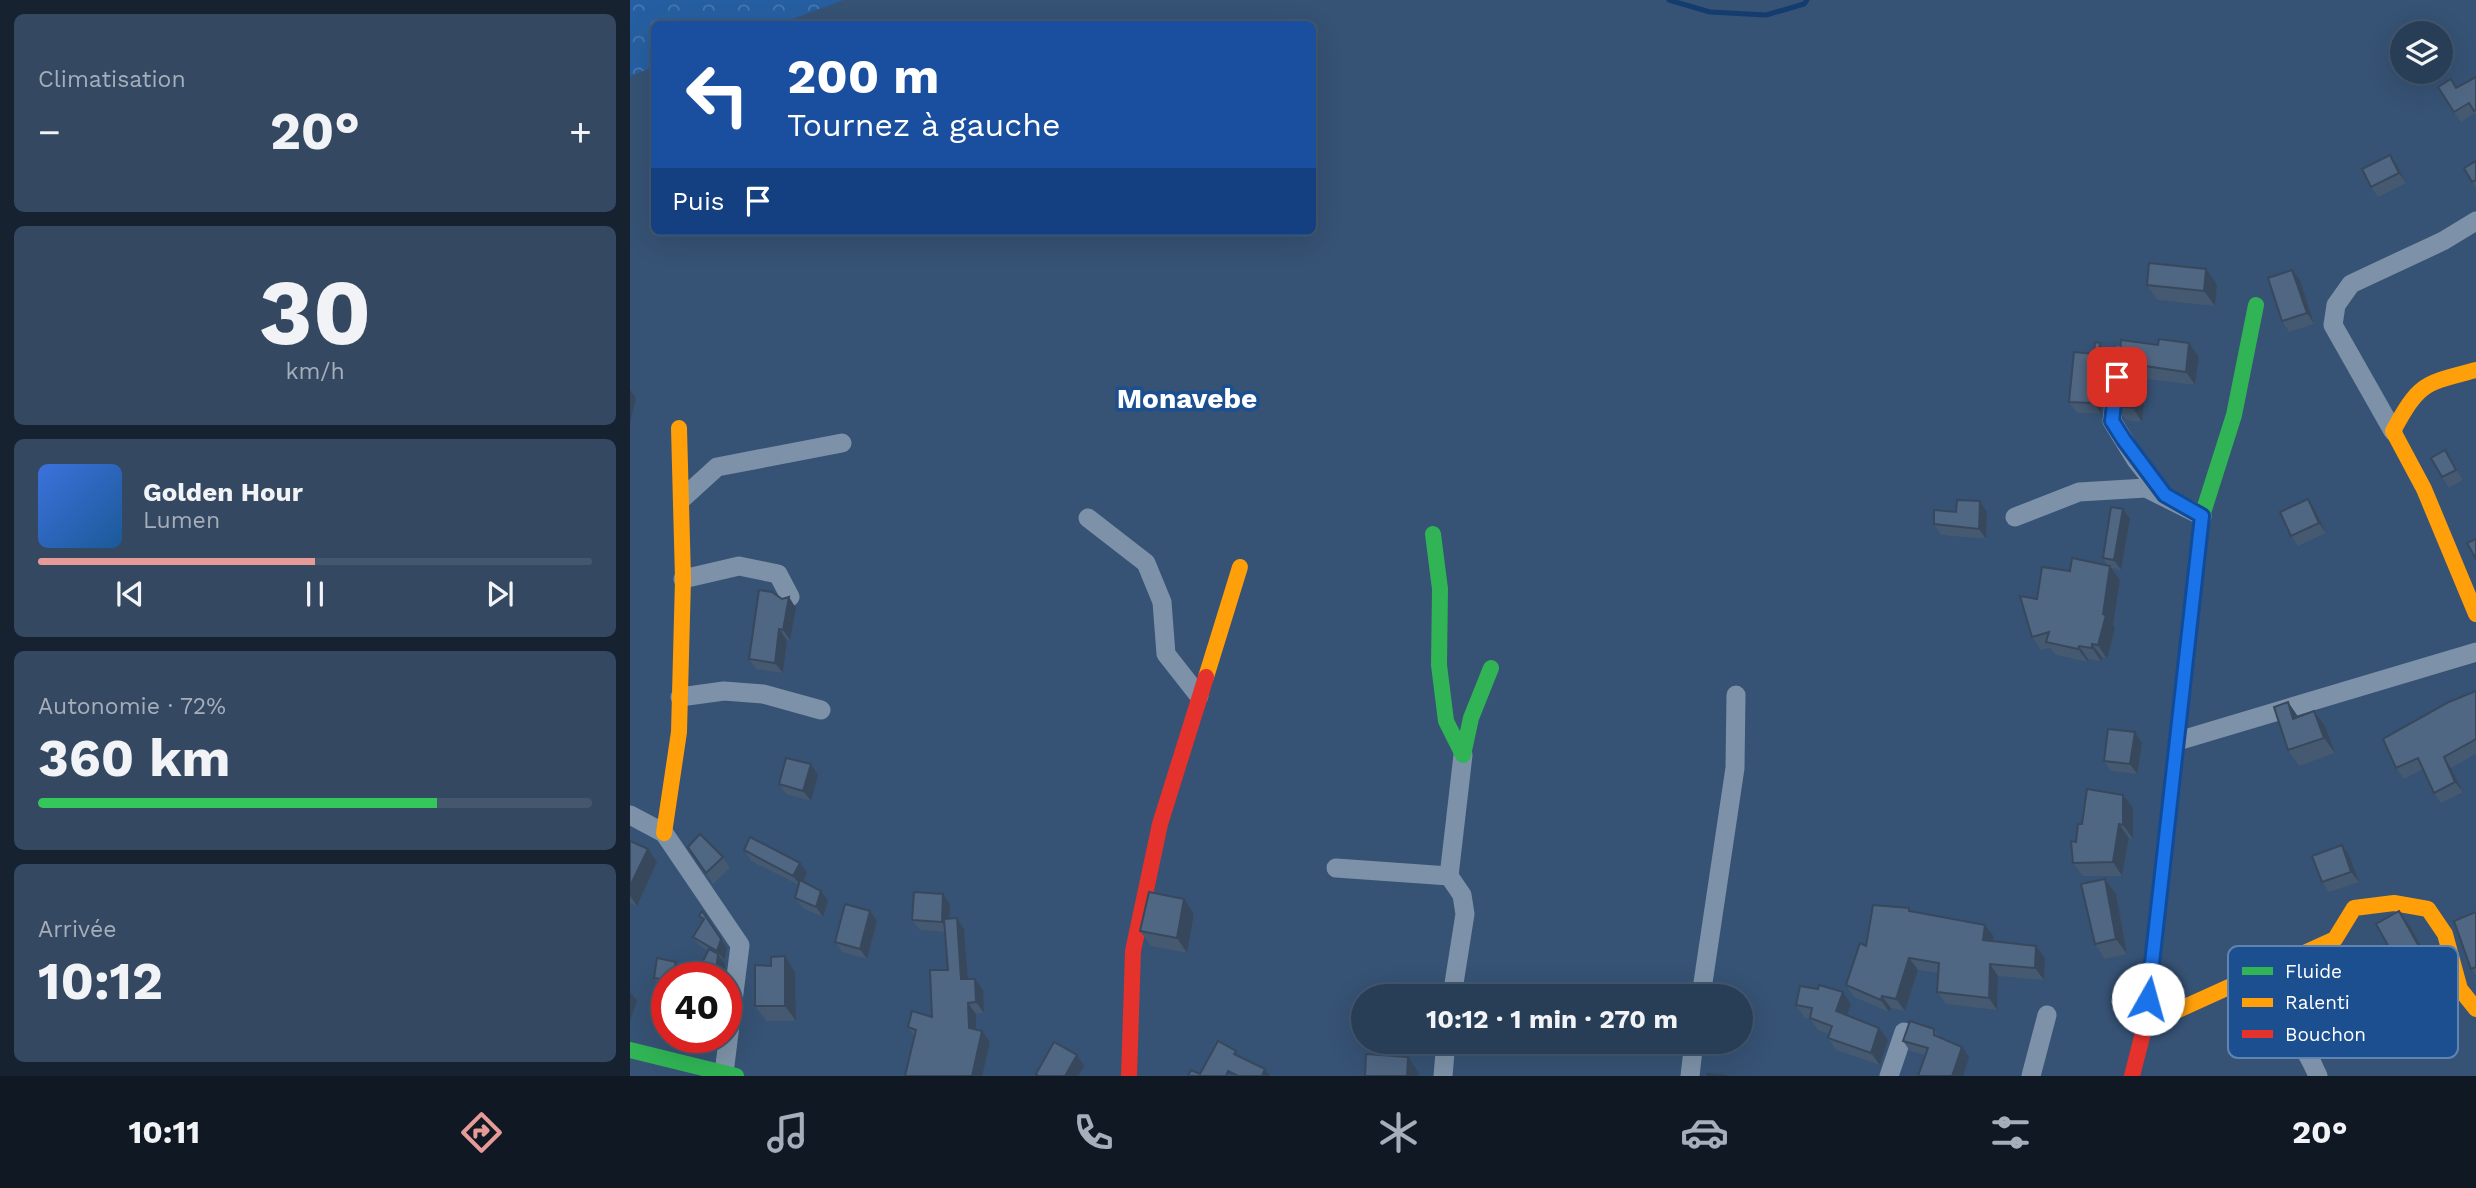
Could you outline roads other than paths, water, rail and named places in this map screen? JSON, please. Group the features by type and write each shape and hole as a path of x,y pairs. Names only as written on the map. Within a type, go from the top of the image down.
{"street":[{"path":"2476,221 2443,241 2351,284 2336,305 2333,325 2424,489 2476,614"},
{"path":"2133,1076 2145,1025 2202,516 2234,415 2256,305"},
{"path":"2119,356 2112,421 2136,460 2165,495"},
{"path":"2393,430 2409,402 2427,383 2476,370"},
{"path":"664,833 679,732 683,498 679,428"},
{"path":"683,498 717,467 842,443"},
{"path":"2015,517 2079,492 2146,488 2165,495 2202,516"},
{"path":"1088,518 1146,563 1162,602 1166,654 1199,696"},
{"path":"1433,534 1440,589 1439,664 1446,721 1463,755"},
{"path":"683,579 739,566 778,574 790,597"},
{"path":"1129,1076 1133,951 1160,824 1240,567"},
{"path":"2178,741 2476,652"},
{"path":"1454,984 1465,914 1462,895 1449,876 1463,755 1472,718 1491,668"},
{"path":"680,696 724,691 762,694 821,710"},
{"path":"1702,984 1735,768 1736,695"},
{"path":"630,815 664,833 740,945 730,1075 630,1050"},
{"path":"1336,868 1449,876"},
{"path":"2320,946 2335,939 2354,908 2393,903 2428,909 2445,934 2448,946"},
{"path":"2458,982 2460,989 2476,1009"},
{"path":"2145,1025 2228,988"},
{"path":"2031,1076 2047,1014"},
{"path":"1889,1076 1904,1032"},
{"path":"1443,1076 1445,1054"},
{"path":"1690,1076 1693,1054"},
{"path":"2310,1058 2318,1076"}],"waterway":[{"path":"1669,0 1710,12 1766,15 1804,4 1807,0"}],"district":[{"name":"Monavebe","path":"1187,398"}]}
